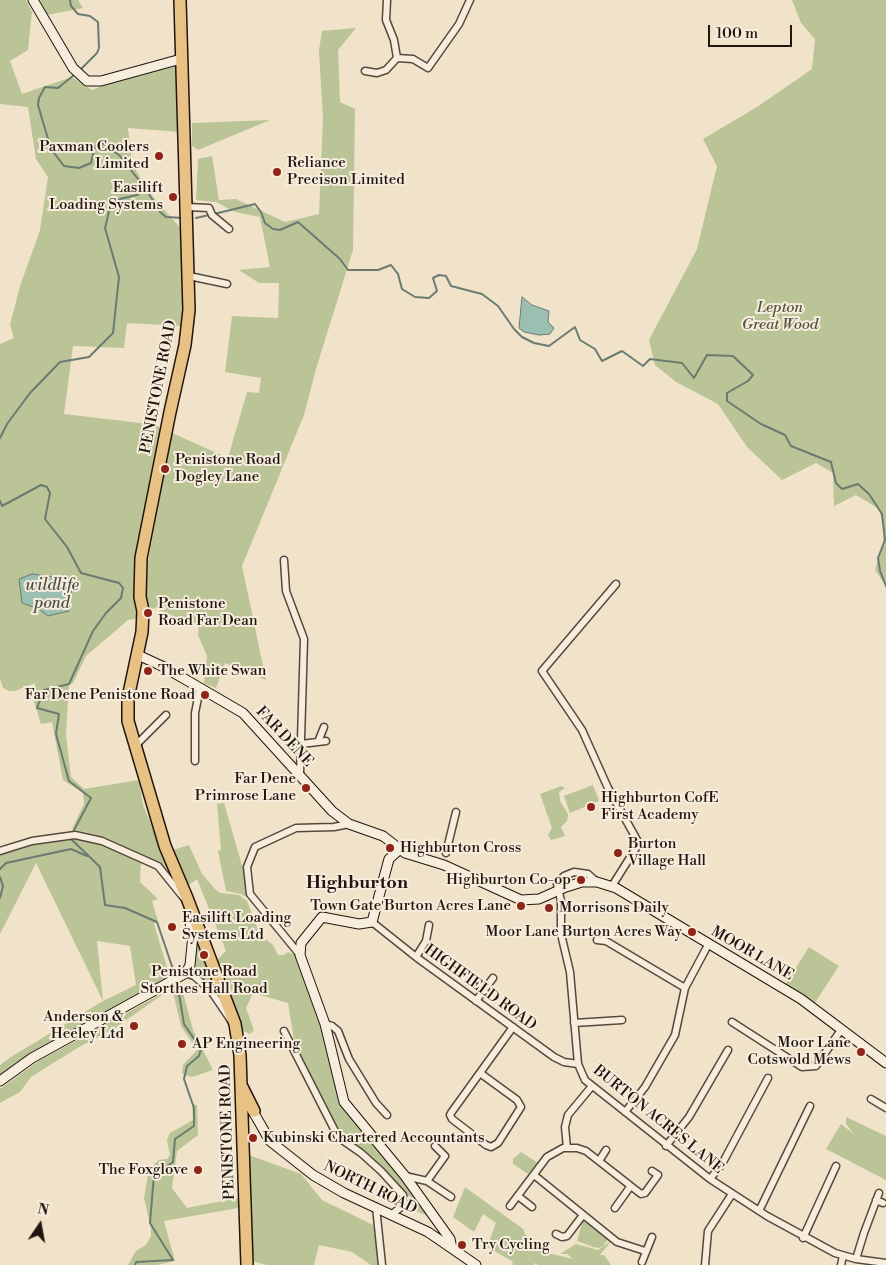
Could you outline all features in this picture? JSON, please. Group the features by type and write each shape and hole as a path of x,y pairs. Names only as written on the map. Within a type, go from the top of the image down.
{"highway":[{"name":"PENISTONE ROAD","path":"180,0 189,310 185,345 142,558 140,597 142,618 138,655 128,698 128,721 165,846 187,898 233,1021 240,1055 247,1265"},
{"path":"241,1085 254,1111"}],"street":[{"path":"33,0 73,68 87,81 101,81 181,59"},
{"path":"387,0 386,20 394,40 397,58"},
{"path":"397,58 413,59 428,68 459,24 470,0"},
{"path":"365,71 377,73 386,70 397,58"},
{"path":"187,207 204,206 209,208 211,214 229,229"},
{"path":"189,276 227,284"},
{"path":"284,560 286,591 304,639 300,773"},
{"path":"612,886 636,848 637,840 608,788 582,730 542,671 616,584"},
{"name":"FAR DENE","path":"138,655 200,688 250,718 332,810 349,824 383,836 413,856 445,859"},
{"path":"195,761 195,713 200,688"},
{"path":"134,746 166,715"},
{"path":"318,742 324,727"},
{"path":"301,744 326,741"},
{"path":"445,859 456,812"},
{"path":"349,824 296,828 255,847 247,867 250,894 300,955 325,1024 344,1102 405,1176 444,1230 452,1248"},
{"path":"0,851 32,841 75,835 102,841 158,866 181,897 187,898 185,905 193,935 190,965 184,975 32,1058 0,1081"},
{"path":"300,955 301,943 322,917 359,924 372,922 389,860 400,849"},
{"name":"MOOR LANE","path":"445,859 521,900 539,899 577,883 597,882 612,886 708,945 794,994 886,1063"},
{"name":"BURTON ACRES LANE","path":"558,890 561,901 560,934 570,972 578,1064 582,1076 666,1146 710,1179 759,1211 803,1238 843,1256 886,1263"},
{"name":"HIGHFIELD ROAD","path":"372,922 416,957 559,1060 578,1064"},
{"path":"416,957 426,941 429,925"},
{"path":"597,940 606,941 685,988"},
{"path":"625,1112 645,1087 675,1035 685,988 708,945"},
{"path":"184,975 194,976 212,991 228,1018 233,1021"},
{"path":"476,1001 494,978"},
{"path":"574,1023 622,1020"},
{"path":"732,1022 795,1064 808,1068 821,1061 841,1030"},
{"path":"325,1024 332,1026 338,1031 349,1059 376,1103 387,1115"},
{"path":"480,1073 519,1102 521,1107 520,1113 498,1143 491,1147 486,1146 452,1119 451,1113 480,1073 513,1028"},
{"path":"284,1031 338,1137 368,1159 402,1195 404,1201 400,1208 392,1214"},
{"path":"666,1146 689,1117 728,1050"},
{"path":"710,1179 722,1164 768,1078"},
{"path":"567,1148 565,1127 568,1115 592,1086"},
{"path":"871,1100 886,1108"},
{"path":"242,1106 247,1106 254,1111"},
{"path":"759,1211 804,1122 810,1106"},
{"name":"NORTH ROAD","path":"254,1111 270,1141 313,1175 344,1193 392,1214 452,1248 476,1265"},
{"path":"427,1181 445,1156 435,1146"},
{"path":"510,1206 550,1154 567,1148 581,1149 641,1194 645,1192 658,1175 652,1171"},
{"path":"599,1161 606,1150"},
{"path":"803,1238 833,1183 836,1166"},
{"path":"534,1175 617,1242 645,1251"},
{"path":"405,1176 427,1181 451,1197"},
{"path":"615,1208 630,1187"},
{"path":"856,1259 880,1193"},
{"path":"705,1265 708,1231 732,1194"},
{"path":"518,1196 532,1206"},
{"path":"876,1200 884,1203"},
{"path":"376,1207 382,1265"},
{"path":"556,1234 562,1237 567,1236 582,1215"},
{"path":"642,1262 652,1236"},
{"path":"841,1265 843,1256"}],"green space":[{"path":"0,0 26,0 32,12 28,50 10,61 22,94 72,77 92,90 117,80 177,66 180,132 128,128 132,162 145,188 183,231 184,310 182,326 127,323 124,348 73,346 64,414 155,423 163,431 137,558 140,618 128,620 86,656 73,683 69,685 66,735 71,777 84,789 139,780 143,805 176,883 160,863 104,837 72,829 84,804 83,793 63,780 52,722 41,724 34,702 35,683 15,691 9,691 3,688 0,679 0,344 14,338 10,325 20,286 40,230 48,177 36,159 28,107 0,104"},
{"path":"40,0 78,0 83,8 47,15"},
{"name":"Lepton Great Wood","path":"792,0 886,0 886,586 875,570 883,543 884,528 879,509 856,495 834,506 833,473 816,463 782,480 747,447 718,404 676,382 655,365 649,340 697,249 717,166 703,139 757,107 812,69 815,39 801,23"},
{"path":"356,28 338,50 340,102 355,109 353,250 316,369 304,415 242,566 266,680 225,663 216,688 204,683 207,656 198,635 199,626 154,608 145,614 148,561 172,433 228,458 247,392 259,393 261,378 225,372 232,316 278,318 279,283 259,283 239,270 270,267 260,217 235,212 216,202 196,200 198,159 212,156 219,200 236,199 285,222 319,214 323,118 319,50 322,31"},
{"path":"270,120 198,150 192,146 192,123"},
{"path":"593,785 599,801 570,813 564,796"},
{"path":"561,786 565,788 559,792 560,801 568,814 567,821 561,827 565,836 551,840 548,835 552,828 540,794"},
{"path":"224,803 252,900 241,894 226,891 218,851 221,850 217,804"},
{"path":"78,839 100,844 141,861 140,882 158,899 152,901 158,921 154,924 170,977 29,1054 0,1075 0,1065 11,1057 103,1001 36,863 0,934 0,853 26,846","holes":["97,941 130,946 136,985 103,1001"]},
{"path":"189,845 202,874 215,889 220,893 239,895 247,901 260,935 273,945 278,955 284,955 288,952 297,956 325,1031 331,1068 336,1085 432,1218 416,1211 375,1161 337,1134 294,1040 288,1003 253,993 246,1008 254,1030 250,1034 239,1029 215,962 226,951 197,879 186,887 173,850"},
{"path":"196,934 224,1005 212,987 192,971"},
{"path":"809,947 839,966 814,1004 785,985"},
{"path":"181,985 193,1030 213,1070 192,1077 182,1074 183,1065 197,1050 181,1026 172,988"},
{"path":"172,988 115,1028 79,1047 31,1077 20,1092 0,1103 0,1089 39,1061"},
{"path":"192,1104 197,1105 198,1135 177,1151 172,1188 187,1208 238,1198 238,1208 164,1221 175,1261 157,1265 128,1265 136,1251 146,1245 151,1236 144,1198 149,1169 159,1160 167,1159 170,1155 167,1140 170,1133 193,1120"},
{"path":"846,1117 886,1136 886,1180 826,1149 841,1124 854,1134 846,1124"},
{"path":"521,1152 538,1163 528,1174 513,1164 513,1159"},
{"path":"249,1155 301,1174 322,1200 373,1225 380,1265 371,1265 352,1252 319,1245 314,1265 267,1265 251,1261"},
{"path":"465,1187 523,1229 525,1234 548,1253 573,1259 567,1254 560,1254 576,1244 598,1250 612,1240 600,1255 604,1255 611,1265 538,1265 535,1263 534,1265 513,1265 512,1261 487,1247 496,1223 483,1214 474,1232 453,1217"},
{"path":"583,1220 607,1237 608,1239 603,1246 599,1248 593,1247 577,1241"}],"water":[{"path":"522,297 532,305 549,311 548,322 554,328 550,334 539,335 524,332 519,328"},
{"name":"wildlife pond","path":"32,574 76,580 69,598 69,611 48,616 39,609 22,603 19,579"}],"waterway":[{"path":"70,0 71,6 78,14 90,16 98,22 99,48 97,53 80,70"},
{"path":"0,438 7,424 30,393 60,362 89,357 113,333 119,277 105,228 110,207 120,199 137,195 146,189 119,155 101,142 95,146 91,163 79,168 64,166 51,149 38,105 39,98 45,87 58,88 74,75"},
{"path":"146,189 160,212 166,217 183,218"},
{"path":"214,214 255,204 261,212 265,223 273,229 280,230 298,222 340,259 348,270 378,270 391,265 398,274 402,289 415,297 429,298 437,291 433,278 439,275 446,276 451,286 482,294 498,306 514,329 522,337 534,343 549,346 575,327 580,340 595,349 602,361 622,351 643,366 650,359 682,363 694,378 707,355 733,356 753,375 748,381 727,393 727,401 761,424 785,435 791,446 831,462 836,483 842,489 858,484 869,494 882,514 885,540 878,558 880,571 886,586"},
{"path":"196,218 209,215"},
{"path":"0,501 2,506 41,485 47,487 50,493 45,519 67,547 81,573 119,583 123,588 121,598 106,613 93,631 69,684 44,690 37,708 59,714 56,734 69,781 91,798 72,834"},
{"path":"70,838 100,867 105,905 125,908 157,922 175,975"},
{"path":"0,869 6,863 71,849 87,856"},
{"path":"0,877 3,886 0,898"},
{"path":"135,1265 136,1262 173,1260 150,1223 154,1175 173,1162 175,1139 194,1126 194,1108 184,1079 187,1066 199,1056 201,1049 184,1024 177,982"}],"place":[{"name":"Paxman Coolers Limited","path":"159,156"},
{"name":"Reliance Precison Limited","path":"277,172"},
{"name":"Easilift Loading Systems","path":"173,197"},
{"name":"Penistone Road Dogley Lane","path":"165,469"},
{"name":"Penistone Road Far Dean","path":"148,613"},
{"name":"The White Swan","path":"148,671"},
{"name":"Far Dene Penistone Road","path":"205,695"},
{"name":"Far Dene Primrose Lane","path":"306,788"},
{"name":"Highburton CofE First Academy","path":"591,807"},
{"name":"Highburton Cross","path":"390,848"},
{"name":"Burton Village Hall","path":"618,853"},
{"name":"Highburton Co-op","path":"581,880"},
{"name":"Town Gate Burton Acres Lane","path":"521,906"},
{"name":"Morrisons Daily","path":"549,908"},
{"name":"Easilift Loading Systems Ltd","path":"172,927"},
{"name":"Moor Lane Burton Acres Way","path":"692,932"},
{"name":"Penistone Road Storthes Hall Road","path":"204,955"},
{"name":"Anderson & Heeley Ltd","path":"134,1026"},
{"name":"AP Engineering","path":"182,1044"},
{"name":"Moor Lane Cotswold Mews","path":"861,1052"},
{"name":"Kubinski Chartered Accountants","path":"253,1138"},
{"name":"The Foxglove","path":"198,1170"},
{"name":"Try Cycling","path":"462,1245"}],"district":[{"name":"Highburton","path":"357,884"}]}
